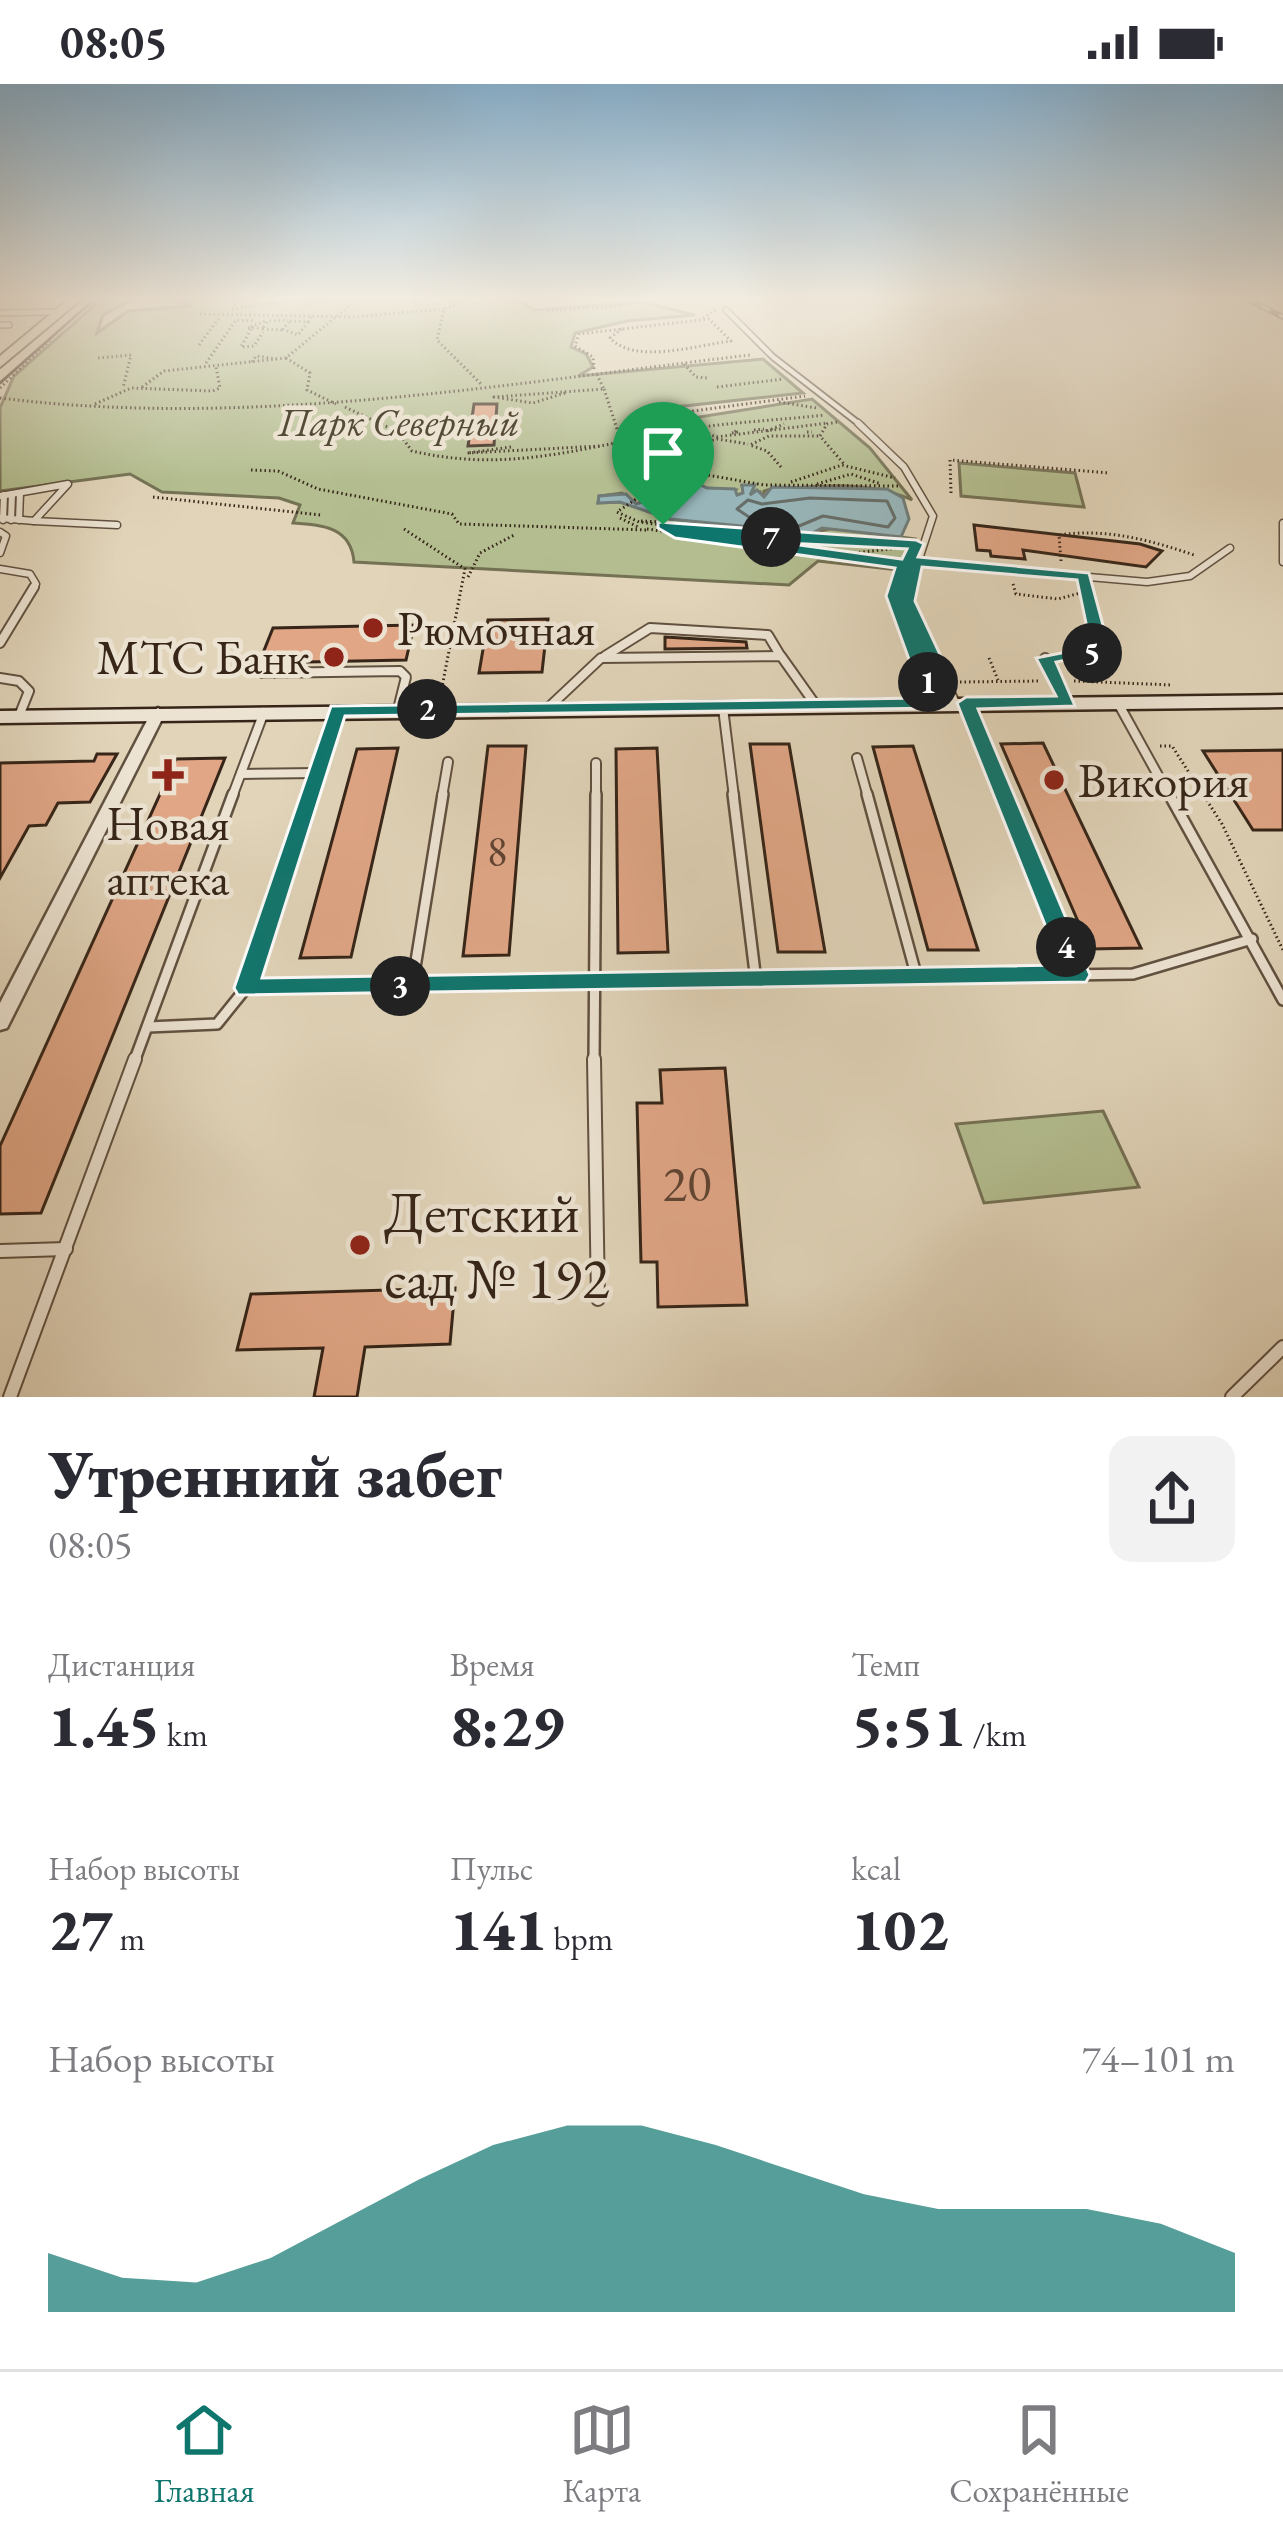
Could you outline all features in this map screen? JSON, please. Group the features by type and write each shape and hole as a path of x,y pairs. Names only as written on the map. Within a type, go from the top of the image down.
{"main road":[{"path":"6,718 398,709 1283,701"}],"street":[{"path":"0,1022 158,713"}],"lane":[{"path":"770,358 868,432 920,487 933,516 907,601 1077,975"},
{"path":"9,494 68,484 42,521"},
{"path":"0,553 9,494"},
{"path":"5,522 9,494"},
{"path":"42,521 50,506"},
{"path":"5,522 117,526"},
{"path":"1282,556 1283,523"},
{"path":"916,562 1172,580 1230,548"},
{"path":"0,569 30,574 36,584 0,644"},
{"path":"549,707 601,658 650,628 767,634 815,704"},
{"path":"601,658 781,656"},
{"path":"1045,658 1069,702"},
{"path":"262,673 400,671 406,677 398,709"},
{"path":"0,678 19,681 29,692 6,718"},
{"path":"1117,701 1283,1000"},
{"path":"722,705 756,981"},
{"path":"148,1027 218,1024 246,988 338,710"},
{"path":"10,1397 264,711"},
{"path":"857,758 917,979"},
{"path":"412,986 448,762"},
{"path":"596,763 593,983 598,1299"},
{"path":"241,774 317,773"},
{"path":"246,988 1133,974 1252,939"},
{"path":"0,1251 66,1249"},
{"path":"1232,1397 1283,1347"}],"path":[{"path":"0,388 27,358"},
{"path":"122,390 130,358"},
{"path":"205,365 210,358"},
{"path":"254,363 255,358"},
{"path":"271,358 276,359"},
{"path":"142,387 164,371 283,358"},
{"path":"286,358 310,373 307,390 378,420 398,432 412,451 434,457 552,459 684,430 746,426 820,436"},
{"path":"455,358 483,386"},
{"path":"512,447 467,453 467,449 512,447 613,445 620,438 593,358"},
{"path":"666,358 670,364"},
{"path":"0,398 94,405 338,405 726,358"},
{"path":"737,433 846,425 770,358"},
{"path":"683,363 696,377 708,378"},
{"path":"94,405 122,390 142,387 214,390 220,388 216,367"},
{"path":"717,388 794,378"},
{"path":"565,393 533,403 494,397 604,389"},
{"path":"692,416 693,411 811,395"},
{"path":"770,401 831,414"},
{"path":"786,421 831,414"},
{"path":"785,430 786,421"},
{"path":"785,430 786,421"},
{"path":"820,436 827,424"},
{"path":"669,458 746,426"},
{"path":"698,429 767,451 781,467"},
{"path":"682,449 684,430"},
{"path":"750,445 785,430"},
{"path":"820,436 831,455 846,464"},
{"path":"826,466 831,455"},
{"path":"920,487 951,490 950,460 1110,472"},
{"path":"789,484 826,466 846,464 876,469 906,486 898,474"},
{"path":"251,470 278,471 318,490 452,514 459,524 649,530 904,564"},
{"path":"619,517 617,508 661,482 682,476 718,473 751,483 895,486"},
{"path":"817,484 850,474 903,491"},
{"path":"325,492 332,501"},
{"path":"153,497 321,515"},
{"path":"619,517 649,530"},
{"path":"619,517 741,535 756,531 796,542 806,550"},
{"path":"663,525 675,533"},
{"path":"404,530 466,568 467,578"},
{"path":"699,530 711,538"},
{"path":"1062,574 1059,535 1073,532 1151,539 1211,562"},
{"path":"441,692 458,592 480,553 516,534"},
{"path":"732,534 746,542"},
{"path":"768,538 916,544"},
{"path":"897,544 918,538"},
{"path":"836,554 916,544"},
{"path":"899,580 916,544"},
{"path":"1045,658 1101,651 1084,576"},
{"path":"1013,586 1016,594 1058,599 1085,592"},
{"path":"898,612 928,681 952,703"},
{"path":"988,658 999,681"},
{"path":"928,681 1175,685"},
{"path":"1143,746 1172,746 1222,824 1283,950"}],"green space":[{"name":"Парк Северный","path":"34,358 588,358 593,367 578,376 763,359 803,393 675,407 687,419 812,399 870,448 912,500 864,487 831,486 781,489 792,497 788,498 774,488 764,491 764,498 760,492 751,499 748,487 742,486 744,493 738,496 731,493 735,490 707,488 663,468 665,475 688,488 636,504 622,493 599,496 598,503 620,502 670,519 762,528 795,537 833,528 915,539 898,570 818,561 789,585 354,562 341,535 325,527 293,523 300,505 279,498 162,492 130,474 0,491 0,408 14,376"},
{"path":"959,463 1075,473 1084,507 961,496"},
{"path":"1103,1111 1139,1187 984,1203 956,1124"}],"water":[{"path":"662,467 707,488 735,489 737,495 743,493 742,485 755,485 750,495 757,490 764,497 772,487 887,489 903,498 909,519 901,537 822,528 803,538 762,528 670,519 620,502 598,503 599,496 626,494 636,504 664,495 661,491 671,490 670,496 685,486 647,473 660,473"}],"building":[{"path":"474,404 497,404 494,445 468,446"},
{"path":"974,525 1140,544 1162,551 1146,567 1023,550 1025,559 991,556 990,551 977,550"},
{"path":"548,619 542,672 479,673 488,620"},
{"path":"414,625 406,660 259,663 273,628"},
{"path":"665,637 746,642 747,648 665,649"},
{"path":"1043,743 1141,948 1090,949 1001,744"},
{"path":"750,744 789,744 825,952 778,952"},
{"path":"488,746 526,746 509,955 463,956"},
{"path":"913,746 978,950 928,950 873,747"},
{"path":"398,748 351,957 300,958 357,749"},
{"path":"657,748 668,952 618,953 616,749"},
{"path":"1283,750 1283,830 1253,830 1203,751"},
{"path":"97,754 117,754 90,802 58,803 46,825 29,826 0,878 0,763 94,761"},
{"path":"225,758 41,1213 0,1214 0,1146 176,759"},
{"path":"725,1068 747,1305 658,1307 657,1262 641,1262 637,1103 662,1103 660,1070"},
{"path":"455,1288 450,1344 365,1347 357,1397 314,1397 323,1348 237,1350 251,1294"}],"tram line":[{"path":"0,383 28,358"}],"place":[{"name":"Рюмочная","path":"373,628"},
{"name":"МТС Банк","path":"334,657"},
{"name":"Новая аптека","path":"168,775"},
{"name":"Викория","path":"1054,780"},
{"name":"Детский сад № 192","path":"360,1245"}],"route":[{"path":"663,525 675,533 904,564 894,596 903,628 935,704 338,710 246,988 1077,975 966,703 1069,702 1045,658 1101,651 1084,576 916,562 907,601 944,682 935,682 928,681 894,596 916,544 768,538 663,525"}]}
